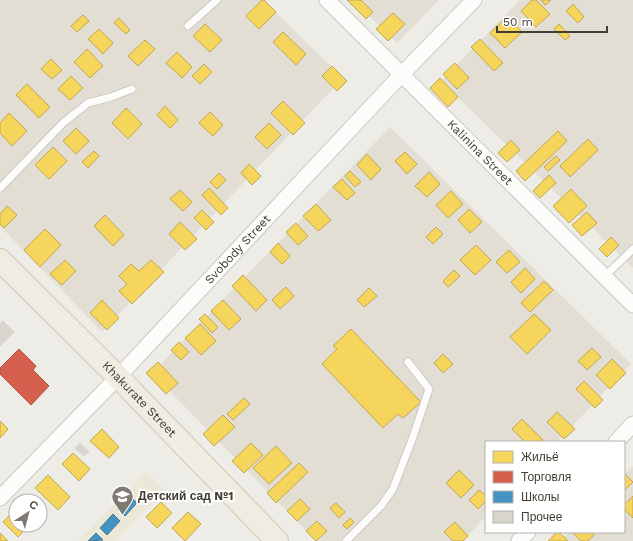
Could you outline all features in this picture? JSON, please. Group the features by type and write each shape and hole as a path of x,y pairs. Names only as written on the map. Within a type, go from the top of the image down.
{"main road":[{"name":"Khakurate Street","path":"0,260 118,377 277,541"}],"street":[{"name":"Kalinina Street","path":"327,0 633,305"},
{"name":"Svobody Street","path":"0,498 118,377 402,74 474,0"},
{"path":"617,441 633,424"},
{"path":"519,541 527,533"}],"lane":[{"path":"188,26 217,0"},
{"path":"0,188 63,123 88,103 111,97 132,89"},
{"path":"604,277 633,249"},
{"path":"346,541 381,506 393,489 413,438 429,389 408,362"}],"shaded area":[{"path":"0,0 263,0 343,78 102,332 0,226"},
{"path":"353,0 439,0 397,43"},
{"path":"520,0 633,0 633,268 441,81"},
{"path":"390,127 631,364 558,441 485,441 485,517 463,541 316,541 152,373"},
{"path":"633,466 633,541 560,541 568,533 625,533 625,474"},
{"name":"Детский сад №1","path":"146,472 165,490 115,541 78,541"}],"building: Жильё":[{"path":"262,0 264,0 276,12 259,29 246,16"},
{"path":"347,0 361,0 373,12 366,19"},
{"path":"532,0 536,0 550,14 536,27 521,11"},
{"path":"541,0 551,0 545,5"},
{"path":"573,4 584,17 578,23 566,11"},
{"path":"393,13 405,24 388,41 376,29"},
{"path":"83,15 89,21 77,32 71,26"},
{"path":"507,17 522,32 505,48 490,33"},
{"path":"119,18 130,30 126,34 114,23"},
{"path":"205,24 222,40 210,52 193,36"},
{"path":"559,24 570,36 565,40 554,29"},
{"path":"99,29 113,43 103,54 88,39"},
{"path":"283,32 306,54 296,65 273,42"},
{"path":"480,39 503,63 494,71 471,47"},
{"path":"145,40 155,49 138,66 128,56"},
{"path":"87,49 103,66 90,78 74,62"},
{"path":"177,52 192,67 182,78 166,63"},
{"path":"51,59 62,70 52,79 41,69"},
{"path":"455,63 469,78 457,89 443,74"},
{"path":"204,64 212,72 200,84 192,76"},
{"path":"332,66 347,81 337,91 322,76"},
{"path":"71,76 83,88 70,100 58,89"},
{"path":"440,78 458,97 448,107 430,88"},
{"path":"27,84 50,107 39,118 16,95"},
{"path":"283,101 305,123 293,135 271,113"},
{"path":"165,106 178,120 170,128 157,115"},
{"path":"126,108 142,124 128,139 112,123"},
{"path":"210,112 223,125 213,136 199,123"},
{"path":"9,113 27,131 12,146 0,133 0,123"},
{"path":"269,123 281,135 267,149 255,137"},
{"path":"76,128 89,141 76,154 63,141"},
{"path":"558,131 567,141 525,181 516,171"},
{"path":"588,139 598,150 570,177 560,166"},
{"path":"511,140 520,150 507,162 498,153"},
{"path":"53,147 67,161 49,179 35,165"},
{"path":"94,151 99,156 88,168 82,162"},
{"path":"405,152 417,164 407,174 395,161"},
{"path":"367,154 381,169 371,180 357,165"},
{"path":"556,156 560,160 548,171 544,167"},
{"path":"249,164 261,176 252,185 241,173"},
{"path":"350,171 361,182 355,187 345,176"},
{"path":"429,172 440,184 427,197 415,186"},
{"path":"219,173 226,180 217,189 210,182"},
{"path":"549,175 556,183 540,198 533,191"},
{"path":"342,179 355,193 347,200 333,187"},
{"path":"209,188 228,208 221,215 202,195"},
{"path":"571,189 587,206 569,223 553,206"},
{"path":"180,190 192,202 183,211 170,199"},
{"path":"451,191 463,204 448,218 436,205"},
{"path":"316,204 331,220 318,231 303,216"},
{"path":"7,206 17,215 4,228 0,224 0,214"},
{"path":"469,209 482,222 470,233 458,220"},
{"path":"202,210 214,222 206,230 194,218"},
{"path":"587,212 597,223 582,236 572,225"},
{"path":"105,215 124,235 113,246 94,226"},
{"path":"180,222 197,239 185,250 169,234"},
{"path":"296,223 308,236 298,245 286,232"},
{"path":"436,227 443,234 433,244 426,237"},
{"path":"45,229 61,245 40,267 24,250"},
{"path":"611,237 619,245 607,257 599,249"},
{"path":"278,243 290,256 282,264 270,252"},
{"path":"476,245 491,260 475,275 460,260"},
{"path":"509,250 520,262 507,273 496,262"},
{"path":"65,260 76,271 62,285 50,274"},
{"path":"151,260 164,272 132,304 119,291 127,284 119,276 131,264 139,271"},
{"path":"525,268 535,279 521,293 511,282"},
{"path":"454,270 460,276 448,287 443,281"},
{"path":"243,275 267,300 256,311 232,286"},
{"path":"544,281 553,290 530,312 521,303"},
{"path":"286,287 294,296 280,309 272,300"},
{"path":"369,288 377,296 364,307 357,300"},
{"path":"102,300 119,318 107,330 90,313"},
{"path":"223,300 241,319 229,330 211,311"},
{"path":"205,314 218,327 212,333 199,319"},
{"path":"534,314 551,330 527,354 510,337"},
{"path":"200,324 216,341 201,355 185,338"},
{"path":"351,329 421,402 403,418 398,414 383,428 322,364 337,349 333,346"},
{"path":"179,342 189,352 181,360 171,350"},
{"path":"592,348 601,357 587,370 578,361"},
{"path":"443,354 453,364 443,373 434,363"},
{"path":"612,359 626,373 610,389 596,375"},
{"path":"158,362 178,383 166,394 146,373"},
{"path":"584,381 603,400 595,408 576,389"},
{"path":"244,398 250,404 233,420 227,414"},
{"path":"557,412 575,429 564,439 547,422"},
{"path":"223,415 235,427 214,446 203,434"},
{"path":"522,419 544,441 524,441 512,429"},
{"path":"0,421 8,429 0,438"},
{"path":"102,429 119,447 109,458 90,441"},
{"path":"251,443 263,455 244,473 232,461"},
{"path":"276,446 292,463 269,484 253,468"},
{"path":"73,453 90,469 79,481 62,464"},
{"path":"299,463 308,472 276,503 267,493"},
{"path":"459,470 474,485 461,498 446,483"},
{"path":"625,474 633,482 625,490"},
{"path":"48,475 70,497 58,510 48,500 48,493 40,493 35,488"},
{"path":"479,490 485,495 485,502 478,509 469,500"},
{"path":"633,496 633,518 625,510 625,504"},
{"path":"300,499 310,509 297,521 287,511"},
{"path":"161,502 172,513 157,528 146,517"},
{"path":"336,503 345,512 339,518 330,508"},
{"path":"188,512 201,524 185,541 172,528"},
{"path":"8,517 8,527 3,522"},
{"path":"350,518 354,522 347,529 343,525"},
{"path":"317,521 327,531 316,541 306,531"},
{"path":"455,522 468,536 463,541 453,541 444,532"},
{"path":"0,533 8,541 0,541"},
{"path":"14,533 22,533 18,537"},
{"path":"556,533 560,533 568,541 548,541"},
{"path":"573,533 593,533 594,535 588,541 581,541"}],"building: Торговля":[{"path":"19,349 36,366 33,370 49,386 31,405 0,374 0,368"}],"building: Школы":[{"path":"130,496 137,503 125,516 117,509"},
{"path":"113,514 120,521 107,535 100,528"},
{"path":"96,533 103,540 88,541"}],"building: Прочее":[{"path":"3,321 14,332 0,346 0,324"},
{"path":"80,443 89,452 84,456 75,448"}],"place":[{"name":"Детский сад №1","path":"122,516"}]}
